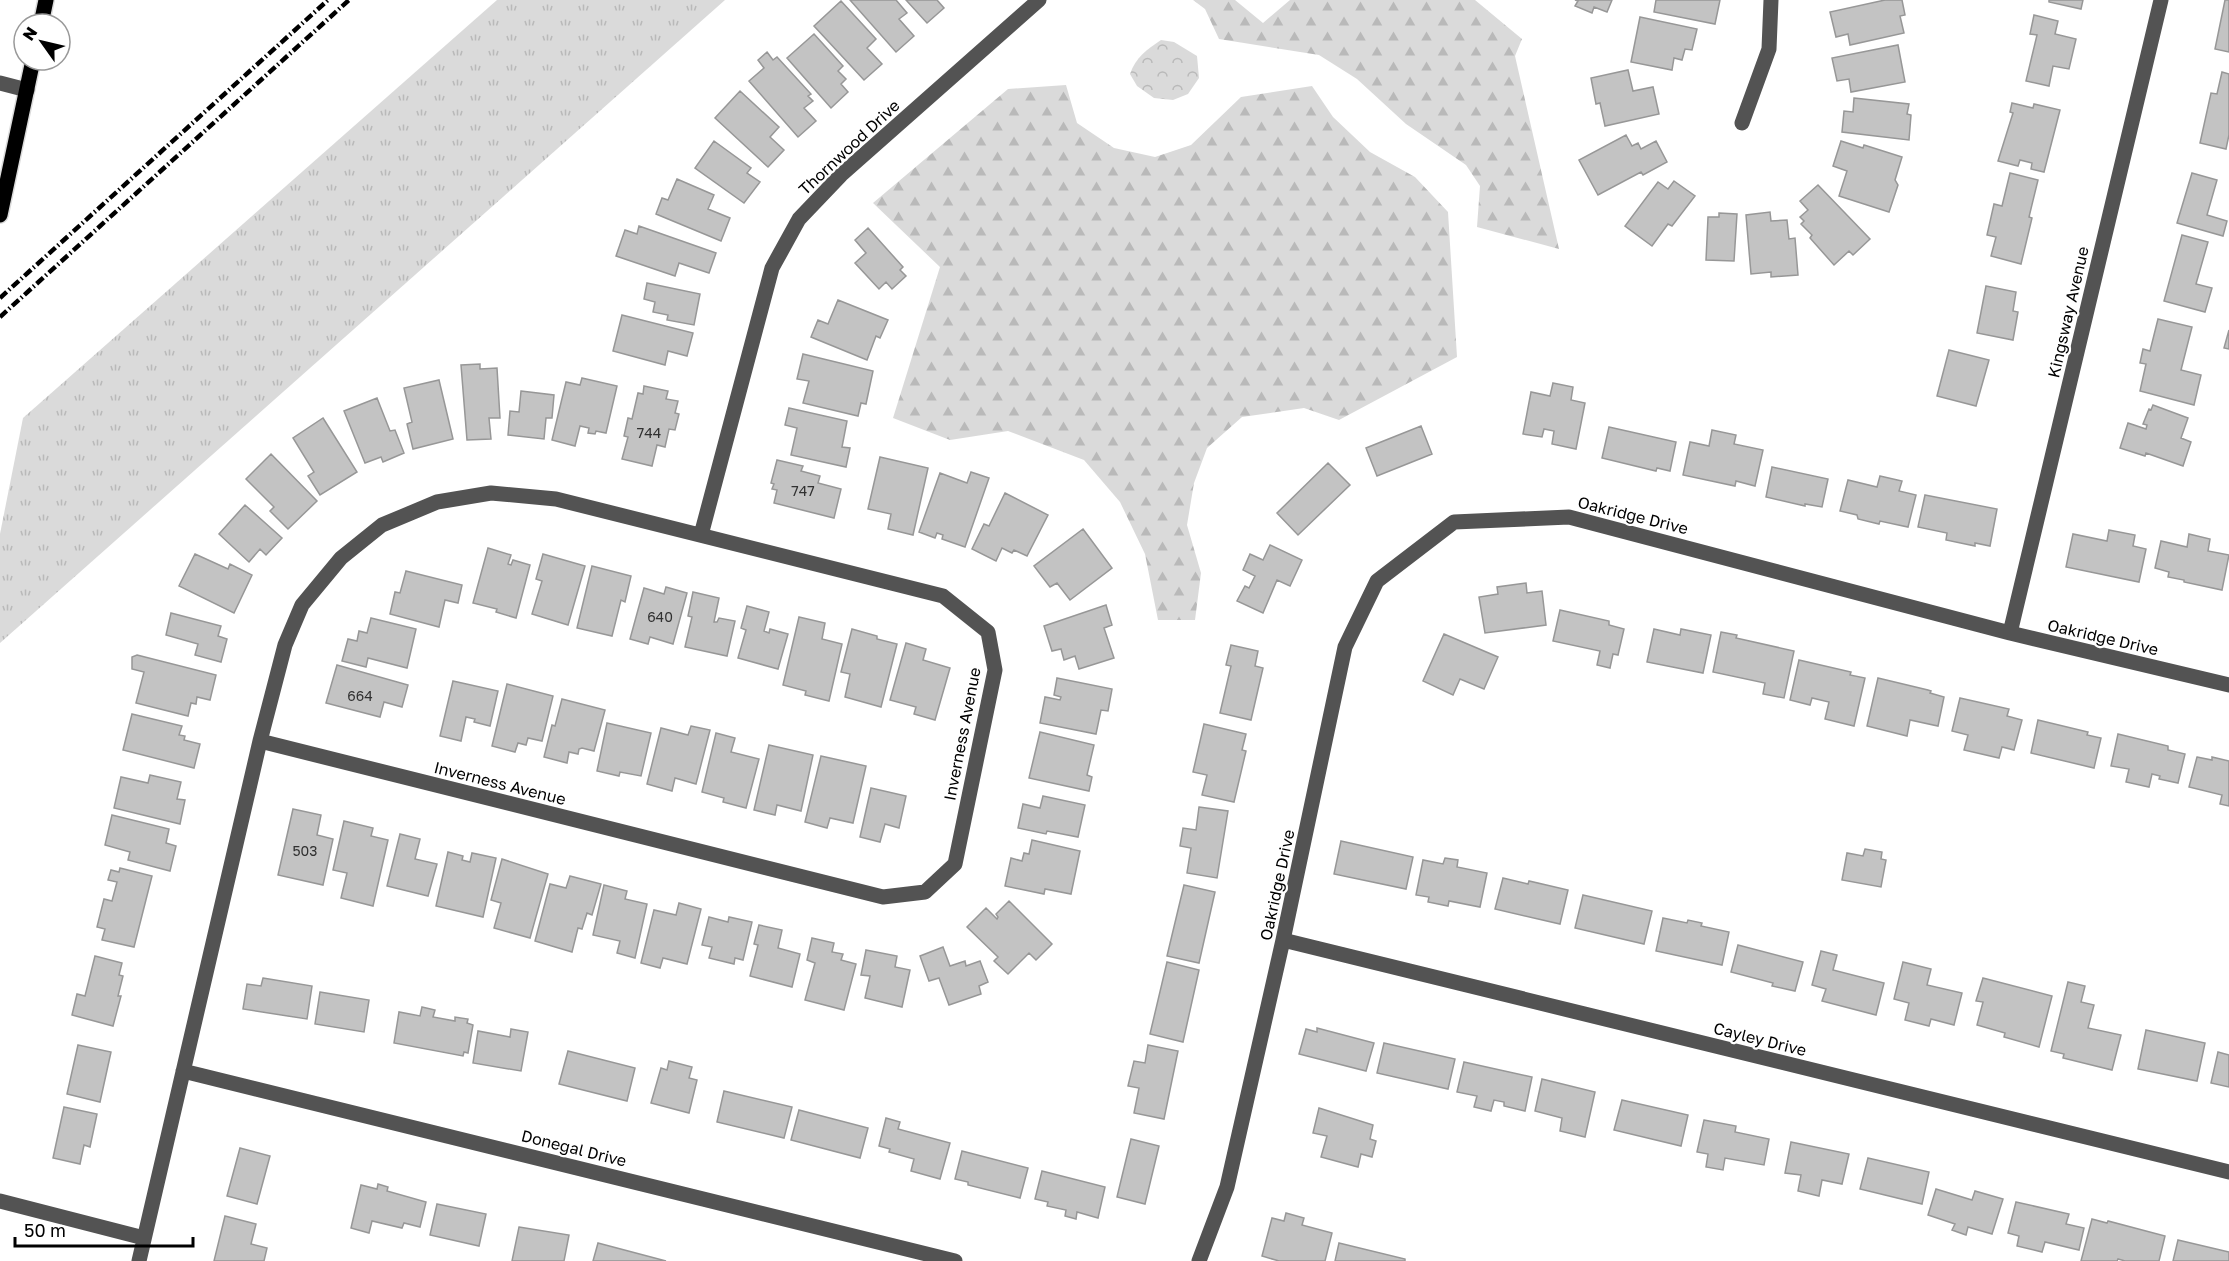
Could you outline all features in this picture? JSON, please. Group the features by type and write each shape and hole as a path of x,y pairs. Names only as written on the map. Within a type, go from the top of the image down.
{"main road":[{"path":"0,215 31,72"}],"street":[{"name":"Thornwood Drive","path":"701,536 772,268 799,219 841,175 1038,0"},
{"path":"1742,123 1769,49 1771,0"},
{"name":"Kingsway Avenue","path":"2010,633 2161,0"},
{"path":"0,83 27,90"},
{"name":"Inverness Avenue","path":"139,1261 260,741 285,645 302,605 340,558 382,525 437,502 491,493 556,500 943,596 988,632 995,670 955,864 925,892 883,897 260,741"},
{"name":"Oakridge Drive","path":"1199,1261 1227,1187 1283,940 1345,647 1377,581 1454,522 1569,517 2010,633 2229,685"},
{"name":"Cayley Drive","path":"1283,940 2229,1172"},
{"name":"Donegal Drive","path":"183,1071 955,1261"},
{"path":"0,1202 144,1238"}],"green space":[{"path":"497,0 725,0 0,643 0,534 23,418"},
{"path":"1193,0 1235,0 1263,23 1290,0 1475,0 1522,39 1515,56 1559,249 1477,227 1480,186 1466,165 1406,124 1357,79 1319,55 1219,39 1205,9"},
{"path":"1161,40 1174,42 1197,56 1199,78 1188,94 1173,100 1154,98 1137,86 1130,74 1142,54"},
{"path":"1066,85 1077,123 1114,148 1155,157 1191,145 1241,97 1312,86 1333,117 1370,152 1415,177 1448,212 1457,357 1339,420 1304,408 1242,417 1207,448 1194,483 1187,525 1201,573 1195,620 1158,620 1145,554 1120,502 1084,460 1008,431 950,440 893,418 940,267 873,203 1008,89"}],"building":[{"path":"850,0 896,0 907,13 899,19 914,36 896,52"},
{"path":"906,0 937,0 944,8 927,23"},
{"path":"1575,0 1612,0 1607,12 1594,7 1592,13 1575,6 1578,1"},
{"path":"1656,0 1720,0 1715,24 1654,12"},
{"path":"1885,0 1902,0 1905,15 1900,16 1904,33 1850,45 1848,34 1836,37 1830,12"},
{"path":"2049,0 2083,0 2081,9 2049,2"},
{"path":"2225,0 2229,0 2229,52 2215,49"},
{"path":"841,1 876,39 867,48 882,64 864,80 814,26"},
{"path":"2034,15 2058,21 2055,34 2076,39 2069,69 2053,66 2049,86 2026,81 2037,35 2030,34"},
{"path":"1640,17 1697,29 1692,50 1685,49 1682,60 1674,58 1672,70 1631,62"},
{"path":"814,34 843,66 838,71 846,79 841,84 848,92 831,108 787,58"},
{"path":"1898,45 1905,82 1851,92 1849,79 1837,81 1832,58"},
{"path":"767,52 773,60 777,57 811,94 808,96 813,101 804,108 816,121 798,137 749,81 764,68 758,60"},
{"path":"1628,70 1633,91 1653,87 1659,114 1605,126 1600,103 1596,104 1591,78"},
{"path":"2222,72 2229,74 2229,135 2226,149 2200,143 2211,93 2217,94"},
{"path":"740,91 779,127 770,137 784,150 768,167 715,118"},
{"path":"1854,98 1909,104 1907,114 1911,115 1909,140 1842,132 1844,111 1853,112"},
{"path":"2012,103 2033,108 2034,104 2060,110 2044,172 2031,169 2032,163 2020,160 2018,166 1998,161 2013,113 2010,112"},
{"path":"1626,135 1632,146 1638,143 1641,149 1656,141 1667,162 1643,175 1641,172 1598,195 1579,160"},
{"path":"714,141 751,168 747,173 760,182 744,203 695,168"},
{"path":"1841,141 1863,148 1864,145 1902,157 1895,180 1898,185 1889,212 1839,196 1847,171 1833,166"},
{"path":"2010,173 2038,180 2021,264 1991,256 1996,237 1987,235 1994,204 2002,206"},
{"path":"2192,173 2217,180 2207,215 2227,221 2223,236 2177,223"},
{"path":"677,179 714,195 708,209 730,218 721,241 656,214 662,198 668,200"},
{"path":"1674,181 1695,196 1672,226 1668,224 1652,246 1625,226 1658,182 1668,189"},
{"path":"1818,185 1870,239 1853,255 1849,251 1834,265 1801,224 1804,221 1800,217 1808,210 1800,201"},
{"path":"1770,212 1771,221 1787,220 1789,239 1795,238 1798,275 1771,277 1771,272 1751,274 1746,215"},
{"path":"1719,213 1737,214 1734,261 1706,260 1708,217 1719,217"},
{"path":"639,226 716,253 709,273 679,263 675,276 616,256 625,230 637,234"},
{"path":"868,228 903,267 900,270 906,276 892,289 886,282 879,289 855,263 866,253 855,240"},
{"path":"2182,235 2208,242 2196,284 2212,288 2205,312 2164,301"},
{"path":"647,283 700,294 694,325 667,320 668,315 653,312 655,302 644,299"},
{"path":"1986,286 2016,292 2013,311 2018,312 2013,340 1977,333"},
{"path":"838,300 888,320 880,338 876,336 867,360 811,337 818,320 828,324"},
{"path":"622,315 693,333 687,356 668,351 665,365 613,351"},
{"path":"2158,319 2192,327 2181,370 2201,375 2194,405 2140,391 2146,364 2140,363 2143,349 2150,351"},
{"path":"2229,330 2229,349 2224,348"},
{"path":"1949,350 1989,360 1976,406 1937,396"},
{"path":"803,354 873,371 866,404 861,403 858,416 803,403 809,381 797,379"},
{"path":"480,364 480,369 497,368 500,418 489,418 491,439 467,440 461,365"},
{"path":"582,378 617,386 606,433 596,431 595,434 588,433 589,428 580,426 575,446 552,440 566,382 580,385"},
{"path":"439,380 453,439 413,449 407,424 412,422 404,388"},
{"path":"1553,383 1573,387 1571,400 1585,403 1576,449 1552,444 1554,431 1544,429 1542,437 1523,434 1531,392 1550,396"},
{"path":"644,386 668,391 666,399 678,401 675,413 679,414 675,430 669,429 665,447 657,445 652,466 622,459 628,437 624,436 628,418 632,419 638,393 643,394"},
{"path":"521,391 554,395 552,418 546,418 544,439 508,435 510,411 519,412"},
{"path":"377,398 390,431 395,430 404,453 383,462 381,457 365,463 344,411"},
{"path":"2153,405 2188,418 2181,438 2191,442 2183,466 2146,453 2145,456 2120,448 2128,423 2146,429 2147,425 2143,424"},
{"path":"789,408 847,421 842,447 850,448 846,467 791,455 797,428 785,425"},
{"path":"323,418 357,472 320,495 308,476 314,472 293,438"},
{"path":"1421,426 1432,454 1377,476 1366,448"},
{"path":"1609,427 1676,442 1670,471 1657,468 1656,471 1602,458"},
{"path":"1712,430 1736,435 1734,444 1763,450 1755,486 1736,481 1735,486 1683,475 1690,442 1709,446"},
{"path":"271,454 317,501 288,529 270,511 274,507 246,479"},
{"path":"880,457 928,468 913,535 888,529 891,514 868,509"},
{"path":"777,460 803,466 801,471 820,476 818,483 841,489 834,518 774,503 777,490 772,489 774,484 771,483"},
{"path":"1328,463 1350,485 1298,535 1277,513"},
{"path":"1772,467 1828,479 1822,507 1805,504 1805,506 1766,497"},
{"path":"971,472 989,478 965,547 942,539 943,535 937,533 935,538 919,532 940,473 967,483"},
{"path":"1880,476 1902,481 1899,491 1916,495 1908,527 1880,521 1879,524 1858,519 1857,515 1840,511 1848,480 1877,487"},
{"path":"1005,493 1048,515 1027,556 1002,548 996,561 972,549 984,524 989,526"},
{"path":"1925,495 1997,509 1990,546 1975,543 1975,546 1946,540 1947,533 1918,527"},
{"path":"245,505 282,538 266,555 260,549 249,562 219,534"},
{"path":"1083,529 1112,568 1070,600 1057,583 1050,587 1034,566"},
{"path":"2109,530 2135,535 2133,546 2146,549 2139,582 2066,567 2073,534 2107,541"},
{"path":"2189,534 2210,539 2208,551 2229,555 2222,590 2168,577 2169,572 2155,568 2161,541 2187,547"},
{"path":"1270,545 1302,560 1290,586 1277,580 1263,613 1237,601 1245,586 1249,588 1255,576 1243,570 1250,554 1263,560"},
{"path":"488,548 511,555 508,564 511,565 513,560 530,565 516,618 496,612 497,609 473,603"},
{"path":"195,554 228,569 230,564 252,575 234,613 179,586"},
{"path":"543,554 585,566 568,625 532,614 542,581 536,579"},
{"path":"592,566 631,576 625,602 621,600 612,636 577,628"},
{"path":"406,571 462,585 458,603 445,600 439,627 390,614 395,592 400,593"},
{"path":"1526,583 1527,593 1542,591 1546,625 1485,633 1479,597 1498,594 1497,587"},
{"path":"666,587 687,593 673,644 650,637 648,644 630,639 644,588 664,594"},
{"path":"693,592 719,598 714,622 717,622 719,618 735,621 727,656 685,647 692,617 688,616"},
{"path":"1106,605 1112,625 1104,628 1114,658 1079,669 1075,656 1064,660 1061,649 1052,651 1044,626"},
{"path":"747,606 769,612 764,631 769,633 770,629 788,634 778,669 738,658 746,630 741,628"},
{"path":"1560,610 1609,621 1609,625 1624,629 1618,655 1613,654 1610,668 1597,665 1600,651 1553,641"},
{"path":"171,613 221,626 218,636 227,639 221,662 195,655 198,644 166,635"},
{"path":"799,617 825,623 822,639 842,644 829,701 805,695 806,691 783,685"},
{"path":"371,618 416,629 407,668 368,658 366,667 342,661 348,639 357,641 359,631 367,633"},
{"path":"852,629 897,644 881,707 845,697 850,674 841,672"},
{"path":"1654,629 1680,635 1681,629 1711,635 1703,673 1647,662"},
{"path":"1721,632 1737,635 1736,638 1794,651 1784,698 1763,694 1765,683 1713,672"},
{"path":"1444,634 1498,657 1484,689 1460,679 1453,695 1423,681"},
{"path":"906,643 926,649 923,660 950,668 935,720 914,714 916,707 890,700"},
{"path":"1231,645 1258,651 1255,666 1263,668 1251,720 1220,713 1231,666 1226,665"},
{"path":"137,655 216,675 210,700 197,697 196,704 191,703 188,716 136,703 144,672 132,669 132,657"},
{"path":"1799,660 1851,672 1850,675 1865,678 1854,726 1825,719 1829,702 1812,698 1810,705 1790,700"},
{"path":"337,665 408,685 402,707 384,702 380,717 326,703"},
{"path":"1057,678 1112,689 1108,711 1101,710 1096,734 1040,723 1045,697 1060,700 1061,697 1054,695"},
{"path":"1878,678 1928,690 1931,691 1930,693 1944,697 1938,726 1910,720 1907,736 1867,726"},
{"path":"453,681 498,691 490,726 474,722 475,719 466,717 461,741 440,736"},
{"path":"507,684 553,696 542,741 528,738 526,745 518,743 515,752 492,746"},
{"path":"1960,698 2009,709 2007,716 2022,720 2014,750 2002,747 1999,758 1964,750 1968,735 1952,731"},
{"path":"562,699 605,710 594,751 582,748 579,749 578,754 569,752 567,763 544,757 552,725 555,726"},
{"path":"132,714 182,726 179,735 185,736 184,740 200,744 194,768 123,750"},
{"path":"2038,720 2088,732 2087,735 2101,738 2094,768 2031,753"},
{"path":"607,723 651,733 641,776 620,772 619,776 597,771"},
{"path":"1204,724 1246,734 1242,750 1246,751 1234,802 1202,795 1207,775 1193,772"},
{"path":"691,726 710,730 696,784 675,778 672,791 647,784 661,728 688,735"},
{"path":"1040,732 1094,745 1087,775 1092,777 1089,791 1029,778"},
{"path":"716,733 735,738 731,752 759,759 746,808 723,802 724,798 702,792"},
{"path":"2118,734 2168,746 2168,750 2185,754 2178,783 2159,779 2160,776 2152,774 2149,787 2126,782 2129,769 2111,766"},
{"path":"769,745 813,755 801,811 777,805 775,815 754,810"},
{"path":"821,756 866,766 853,823 830,818 827,828 805,822"},
{"path":"2197,757 2212,760 2212,757 2229,761 2229,806 2220,804 2222,795 2189,787"},
{"path":"150,775 181,782 177,799 185,800 180,824 114,808 121,777 148,783"},
{"path":"871,788 906,796 899,828 885,824 880,842 860,837"},
{"path":"1043,796 1085,805 1078,837 1018,828 1023,804 1040,808"},
{"path":"1199,807 1228,811 1217,878 1187,873 1191,848 1180,846 1183,828 1196,830"},
{"path":"293,809 321,815 317,835 333,839 323,885 278,875"},
{"path":"112,815 169,829 166,843 176,846 170,871 128,860 130,852 105,845"},
{"path":"344,821 373,828 371,836 388,840 373,906 341,898 347,873 333,870"},
{"path":"400,834 420,839 415,859 437,864 428,896 387,886"},
{"path":"1032,840 1080,851 1071,894 1045,889 1044,894 1005,886 1011,858 1022,861 1024,853 1029,854"},
{"path":"1341,841 1413,857 1406,889 1334,874"},
{"path":"1865,849 1882,852 1881,859 1886,860 1881,887 1842,880 1847,853 1863,856"},
{"path":"448,852 463,856 462,860 470,862 472,853 496,858 483,917 436,906"},
{"path":"1445,858 1458,860 1457,867 1487,873 1480,907 1449,901 1448,906 1428,902 1429,897 1416,895 1423,860 1443,864"},
{"path":"502,859 548,874 530,938 494,928 501,903 491,900"},
{"path":"120,868 152,876 134,947 102,940 105,929 97,927 104,899 112,901 117,882 108,880 111,870 119,872"},
{"path":"570,876 601,884 592,915 587,913 582,929 578,928 572,952 535,941 550,884 566,888"},
{"path":"1503,878 1568,890 1560,924 1495,909"},
{"path":"604,885 627,891 625,899 647,904 635,958 617,953 620,941 593,935"},
{"path":"1184,885 1215,892 1199,963 1167,956"},
{"path":"1583,895 1652,911 1644,944 1575,928"},
{"path":"1009,901 1052,944 1036,960 1029,953 1008,974 994,961 998,957 967,927 986,908 997,919 996,914"},
{"path":"679,903 701,909 687,964 663,958 660,968 641,963 654,910 676,915"},
{"path":"709,917 728,922 729,917 752,922 743,960 735,958 734,964 709,958 712,947 702,945"},
{"path":"1663,918 1687,923 1688,920 1702,923 1701,926 1729,932 1722,965 1656,951"},
{"path":"759,925 782,930 778,948 800,954 792,987 750,976 758,945 754,944"},
{"path":"812,938 834,943 832,952 843,954 841,960 856,964 844,1010 805,1000 815,963 807,960"},
{"path":"1738,945 1803,962 1795,991 1731,972"},
{"path":"943,947 950,966 965,961 966,966 980,961 988,982 979,986 981,994 949,1005 939,978 929,981 920,956"},
{"path":"866,950 897,956 895,967 910,970 902,1007 865,998 870,976 861,975"},
{"path":"1821,951 1837,955 1833,970 1884,983 1876,1015 1822,1001 1826,989 1812,985"},
{"path":"95,956 122,963 119,975 123,976 118,996 121,996 113,1026 72,1015 77,994 85,996"},
{"path":"1167,962 1199,970 1183,1042 1150,1034"},
{"path":"1903,962 1931,969 1927,985 1962,993 1954,1025 1931,1019 1929,1026 1905,1020 1909,1003 1894,999"},
{"path":"263,978 312,986 307,1019 243,1009 247,984 261,986"},
{"path":"1983,978 2052,996 2039,1047 2004,1037 2005,1033 1977,1025 1983,1002 1976,1001"},
{"path":"2068,982 2085,986 2081,1002 2094,1005 2088,1028 2121,1035 2112,1070 2063,1058 2064,1054 2051,1051"},
{"path":"320,992 369,1000 364,1032 315,1024"},
{"path":"422,1007 435,1010 433,1017 455,1021 455,1017 468,1019 467,1023 473,1025 468,1053 464,1052 463,1056 394,1043 399,1012 420,1016"},
{"path":"1317,1028 1374,1043 1366,1071 1299,1054 1306,1029 1317,1032"},
{"path":"511,1029 528,1032 521,1071 473,1063 478,1031 510,1037"},
{"path":"2146,1030 2205,1043 2197,1081 2138,1069"},
{"path":"1384,1043 1455,1059 1448,1089 1377,1073"},
{"path":"78,1045 111,1052 100,1102 67,1094"},
{"path":"1148,1045 1178,1051 1164,1119 1134,1113 1139,1088 1128,1086 1134,1061 1145,1063"},
{"path":"568,1051 635,1068 627,1101 559,1084"},
{"path":"2218,1052 2229,1055 2229,1087 2211,1083"},
{"path":"669,1061 692,1067 689,1078 697,1080 689,1113 651,1103 661,1068 667,1070"},
{"path":"1464,1062 1532,1077 1525,1111 1504,1106 1504,1102 1494,1100 1491,1111 1474,1107 1477,1096 1457,1092"},
{"path":"1542,1079 1595,1092 1585,1137 1560,1131 1562,1118 1535,1111"},
{"path":"724,1091 792,1107 784,1138 717,1122"},
{"path":"1622,1100 1688,1115 1681,1146 1614,1130"},
{"path":"64,1107 97,1114 90,1147 84,1145 80,1164 53,1158"},
{"path":"1319,1108 1373,1125 1370,1139 1376,1141 1372,1157 1361,1154 1358,1167 1321,1157 1327,1136 1313,1133"},
{"path":"799,1110 868,1128 860,1158 791,1140"},
{"path":"886,1118 900,1122 898,1129 950,1143 940,1179 911,1171 914,1159 889,1152 890,1149 879,1146"},
{"path":"1704,1120 1736,1126 1735,1132 1769,1139 1764,1165 1725,1158 1723,1170 1706,1167 1708,1154 1697,1152"},
{"path":"1131,1139 1159,1146 1145,1204 1117,1197"},
{"path":"1791,1142 1849,1154 1842,1184 1822,1180 1819,1196 1798,1191 1801,1175 1785,1173"},
{"path":"240,1148 270,1156 257,1204 227,1196"},
{"path":"962,1151 1028,1168 1020,1198 968,1185 968,1182 955,1179"},
{"path":"1868,1158 1929,1172 1922,1204 1860,1189"},
{"path":"1042,1171 1105,1187 1098,1218 1077,1212 1076,1219 1065,1216 1066,1210 1047,1206 1048,1202 1035,1199"},
{"path":"378,1184 388,1187 387,1191 426,1202 420,1227 404,1223 402,1228 372,1221 369,1233 351,1228 361,1185 377,1189"},
{"path":"1936,1189 1972,1200 1975,1191 2003,1199 1992,1234 1968,1227 1966,1235 1952,1230 1955,1224 1928,1215"},
{"path":"2016,1202 2069,1214 2066,1224 2084,1228 2079,1250 2045,1242 2042,1252 2017,1246 2019,1236 2008,1233"},
{"path":"437,1204 486,1214 479,1246 430,1235"},
{"path":"1286,1213 1304,1218 1302,1225 1332,1233 1325,1261 1279,1261 1262,1256 1272,1218 1284,1221"},
{"path":"225,1216 256,1224 251,1244 267,1248 264,1261 214,1261"},
{"path":"2092,1219 2165,1236 2159,1261 2118,1259 2117,1261 2081,1261"},
{"path":"519,1227 569,1235 564,1261 512,1261"},
{"path":"2178,1240 2229,1252 2229,1261 2173,1261"},
{"path":"598,1243 666,1261 593,1261"},
{"path":"1339,1243 1405,1259 1405,1261 1335,1261"}],"railway":[{"path":"0,298 328,0"},
{"path":"0,317 349,0"}]}
